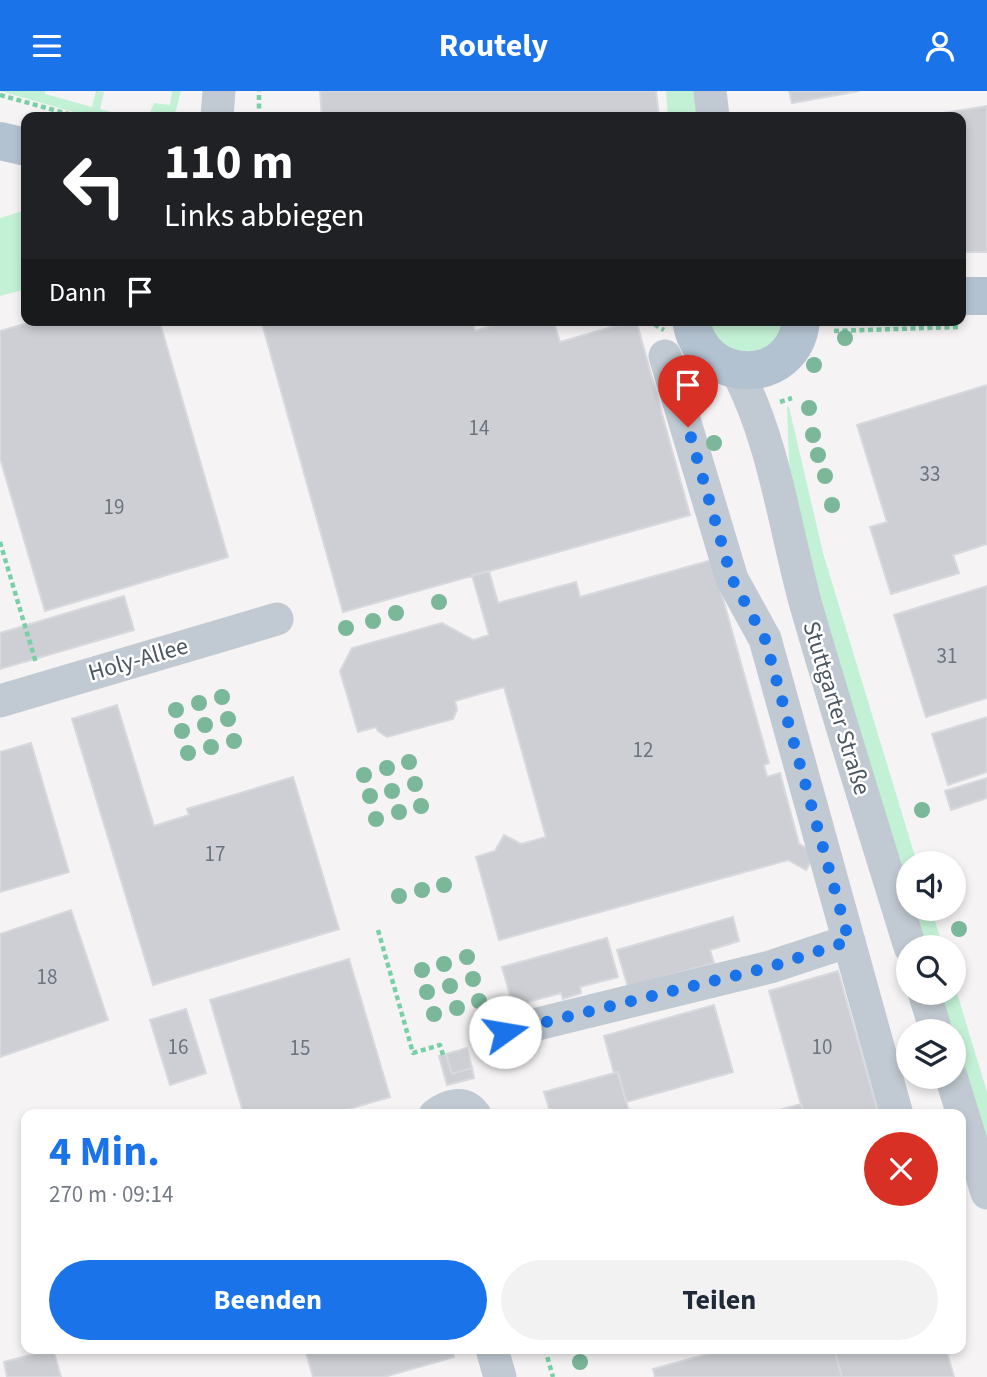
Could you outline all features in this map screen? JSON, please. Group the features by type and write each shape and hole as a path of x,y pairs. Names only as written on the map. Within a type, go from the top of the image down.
{"main road":[{"path":"0,141 21,146"},
{"path":"966,308 987,296"},
{"path":"690,326 701,348 709,356 727,368 737,370 759,370 778,361 808,332"}],"street":[{"path":"217,112 219,91"},
{"path":"710,91 712,112"},
{"name":"Stuttgarter Straße","path":"774,466 773,391 776,378 808,332"},
{"path":"664,356 732,579 765,639 895,1109"},
{"name":"Stuttgarter Straße","path":"737,370 750,396 774,466 806,605 906,935"},
{"name":"Holy-Allee","path":"0,701 277,619"},
{"path":"505,1032 770,967 849,941"},
{"path":"955,1089 961,1109"},
{"path":"443,1109 458,1105 471,1109"},
{"path":"966,1125 987,1193"},
{"path":"493,1354 500,1377"}],"path":[{"path":"259,112 260,91"},
{"path":"0,95 61,112"},
{"path":"808,332 854,326"},
{"path":"0,542 44,687"},
{"path":"378,930 413,1053 440,1045 443,1055"},
{"path":"546,1354 553,1377"}],"green space":[{"path":"0,91 45,91 45,94 92,107 96,91 104,92 100,109 111,112 74,112"},
{"path":"172,91 181,91 175,112 150,112 154,103 170,105"},
{"path":"666,91 697,91 699,112 668,112"},
{"path":"21,212 21,290 0,296 0,218"},
{"path":"708,326 787,326 779,347 732,358"},
{"path":"787,407 823,553 913,851 896,851 896,860 795,504 789,461"},
{"path":"915,921 935,921 939,935 919,935"},
{"path":"941,1005 961,1005 965,1019 945,1019"},
{"path":"966,1023 987,1092 987,1151 966,1084"}],"building":[{"path":"320,91 656,91 658,112 322,112"},
{"path":"789,91 859,91 792,103"},
{"path":"987,106 987,252 966,252 966,112 950,112"},
{"path":"21,325 161,326 228,557 45,611 0,458 0,331"},
{"path":"263,326 474,326 475,331 492,326 555,326 560,342 615,326 638,326 690,515 343,612"},
{"path":"987,385 987,544 953,555 959,573 891,594 870,527 887,522 857,425"},
{"path":"712,560 769,763 764,765 767,777 780,773 799,844 816,853 806,870 788,860 499,940 476,857 495,851 504,835 521,844 546,837 504,687 455,701 457,710 453,719 387,737 376,727 358,732 340,671 352,648 442,623 473,640 489,635 472,575 489,571 498,603 576,582 580,597"},
{"path":"987,586 987,698 926,717 894,615"},
{"path":"124,596 134,630 0,669 0,633"},
{"path":"117,705 154,826 189,815 187,809 293,777 339,929 153,985 72,719"},
{"path":"987,717 987,772 948,785 932,734"},
{"path":"31,743 69,872 0,892 0,752"},
{"path":"987,778 987,798 951,810 945,791"},
{"path":"71,910 108,1020 0,1057 0,934"},
{"path":"733,917 739,941 710,950 714,963 628,987 617,950"},
{"path":"607,938 618,977 580,987 581,993 563,999 561,993 513,1006 502,967"},
{"path":"349,959 390,1097 349,1109 242,1109 210,1000"},
{"path":"838,971 877,1109 802,1109 769,991"},
{"path":"714,1005 733,1072 626,1102 618,1072 614,1073 604,1036"},
{"path":"186,1009 206,1073 170,1085 150,1020"},
{"path":"467,1048 472,1068 452,1074 446,1054"},
{"path":"446,1054 452,1074 472,1068 474,1078 447,1085 439,1056"},
{"path":"618,1072 628,1109 549,1109 544,1092"},
{"path":"801,1104 802,1109 783,1109"},
{"path":"34,1354 54,1354 61,1377 7,1377 4,1362"},
{"path":"306,1354 453,1354 454,1357 384,1377 313,1377"},
{"path":"708,1354 835,1354 842,1377 655,1377 653,1369"},
{"path":"835,1354 947,1354 954,1377 842,1377"}],"route":[{"path":"505,1032 770,967 849,941 765,639 732,579 688,427"}]}
